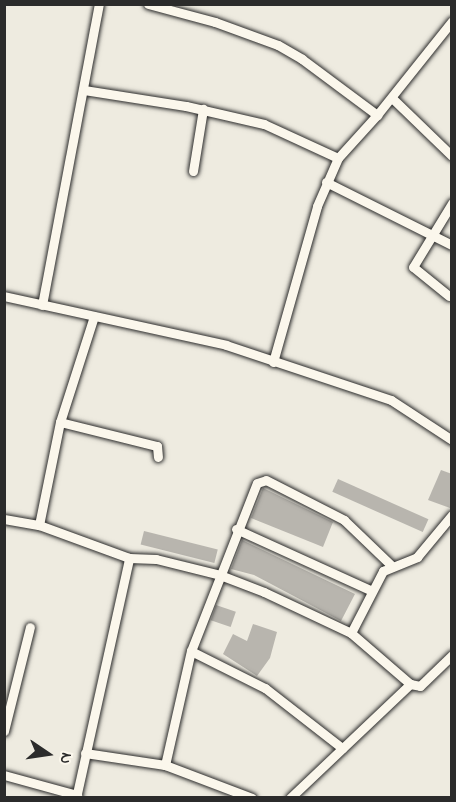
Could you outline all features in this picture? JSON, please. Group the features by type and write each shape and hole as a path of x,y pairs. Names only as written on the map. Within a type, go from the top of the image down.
{"street":[{"path":"42,305 99,4"},
{"path":"148,4 215,22 278,45 302,58 377,115"},
{"path":"273,362 326,182 338,158 392,98 452,21"},
{"path":"84,90 203,109 264,124 338,158"},
{"path":"392,98 452,156"},
{"path":"193,171 203,109"},
{"path":"326,182 452,245"},
{"path":"449,296 412,267 414,261 434,236 452,203"},
{"path":"4,296 226,345 391,400 452,440"},
{"path":"39,525 60,422 94,316"},
{"path":"60,422 157,446 159,456"},
{"path":"165,765 191,651 236,529 257,483 266,480 344,520 392,566"},
{"path":"351,633 370,590 383,571 417,557 452,515"},
{"path":"4,519 39,525 129,558 156,559 220,575 351,633 410,684 420,686 452,655"},
{"path":"236,529 370,590"},
{"path":"4,775 77,796 129,558"},
{"path":"4,731 30,627"},
{"path":"191,651 265,688 342,748"},
{"path":"290,798 410,684"},
{"path":"85,753 165,765 252,798"}],"building":[{"path":"441,470 452,474 450,508 428,500"},
{"path":"338,479 428,519 423,532 332,492"},
{"path":"263,488 333,522 323,547 251,518"},
{"path":"144,531 218,549 214,563 141,545"},
{"path":"242,540 355,594 341,621 254,575 231,569"},
{"path":"216,605 236,612 231,627 211,620"},
{"path":"253,624 277,632 270,658 257,676 223,654 233,634 247,641"}]}
